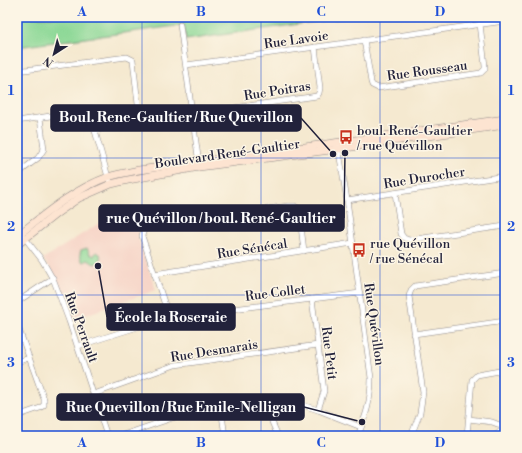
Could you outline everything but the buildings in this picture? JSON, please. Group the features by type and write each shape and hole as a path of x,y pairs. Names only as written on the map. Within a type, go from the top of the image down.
{"street":[{"name":"Rue Lavoie","path":"186,65 505,21"},
{"name":"Rue Rousseau","path":"364,40 371,82 375,87 378,88 417,83 479,74 483,72 485,66 480,24"},
{"path":"180,25 199,164"},
{"name":"Rue Poitras","path":"192,114 317,96 320,93 320,88 315,47"},
{"path":"17,72 127,57 133,60 139,113 136,118 95,131"},
{"path":"17,121 77,112 89,117 95,131 111,184"},
{"path":"17,174 38,158 44,149 40,118"},
{"name":"Boulevard René-Gaultier","path":"338,146 505,119"},
{"name":"Boulevard René-Gaultier","path":"17,245 21,236 54,207 108,177 139,170 199,164 505,125"},
{"name":"Rue Quévillon","path":"338,146 347,200 371,378 371,395 358,436"},
{"name":"Boulevard René-Gaultier","path":"21,236 79,198 111,184 199,164"},
{"name":"Rue Durocher","path":"347,200 505,176"},
{"path":"395,193 401,234 404,238 409,240 505,226"},
{"path":"169,317 142,236 142,231 151,225 295,206 299,210 304,251"},
{"name":"Rue Perrault","path":"21,236 42,260 53,278 70,321 107,436"},
{"name":"Rue Sénécal","path":"154,274 353,243"},
{"path":"411,436 420,413 423,392 409,296 411,290 415,286 505,273"},
{"path":"17,302 53,278"},
{"name":"Rue Collet","path":"78,346 169,317 360,293"},
{"name":"Rue Petit","path":"312,299 324,391 318,410"},
{"path":"414,334 505,321"},
{"path":"17,324 44,399 44,405 40,408 17,416"},
{"name":"Rue Desmarais","path":"94,394 175,365 318,345"},
{"path":"17,362 29,358"},
{"path":"467,436 471,386 474,378 477,375 505,370"},
{"path":"120,436 187,413 271,401 290,401 361,427"},
{"path":"271,401 272,422 278,436"},
{"path":"221,408 225,436"},
{"path":"469,419 492,422 500,425 502,430 495,436"}],"shaded area":[{"path":"135,207 144,225 139,232 138,237 156,290 71,320 54,273 43,259 109,217"}],"green space":[{"path":"17,17 349,17 186,40 184,25 17,47"},
{"path":"87,248 90,254 94,256 96,252 100,254 100,262 94,264 88,260 84,262 82,261 80,254 81,250"}],"place":[{"name":"boul. René-Gaultier / rue Quévillon","path":"346,137"},
{"name":"rue Quévillon / boul. René-Gaultier","path":"345,153"},
{"name":"Boul. Rene-Gaultier / Rue Quevillon","path":"333,154"},
{"name":"rue Quévillon / rue Sénécal","path":"359,250"},
{"name":"École la Roseraie","path":"98,266"},
{"name":"Rue Quevillon / Rue Emile-Nelligan","path":"362,422"}]}
